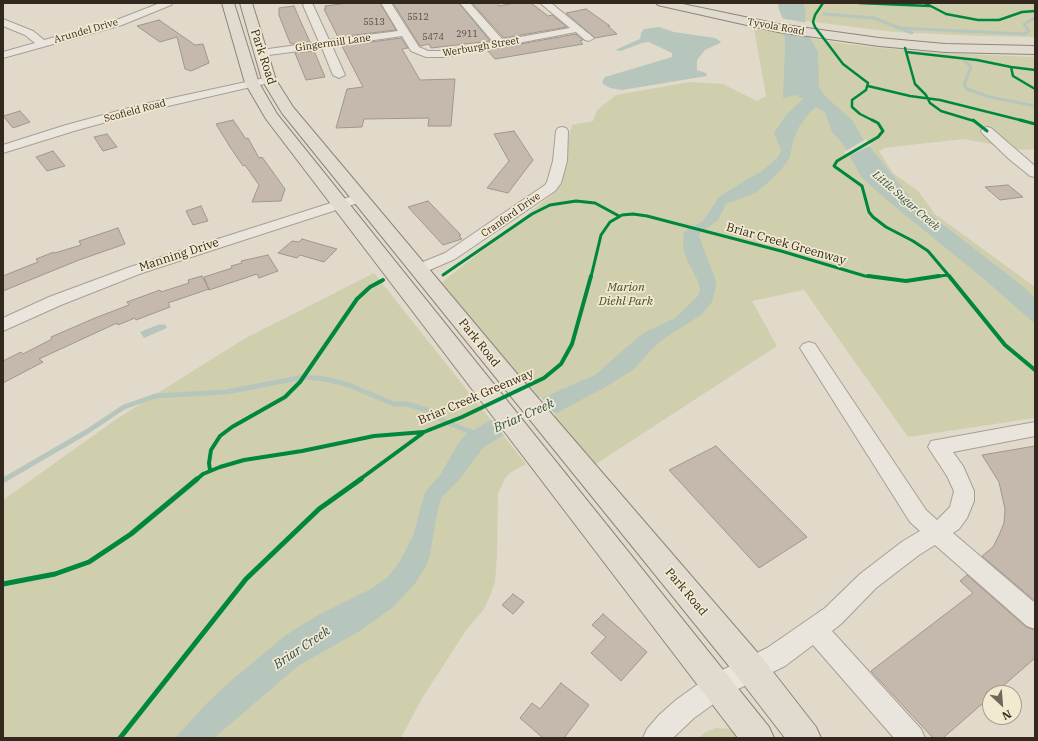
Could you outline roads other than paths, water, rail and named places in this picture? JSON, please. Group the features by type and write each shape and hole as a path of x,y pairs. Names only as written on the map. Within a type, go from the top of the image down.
{"main road":[{"path":"222,3 232,16"},
{"name":"Park Road","path":"228,3 232,16 261,82 271,116 758,738"},
{"name":"Park Road","path":"246,3 261,53 261,82"},
{"name":"Tyvola Road","path":"662,3 912,46 1035,50"},
{"name":"Tyvola Road","path":"690,3 757,20"},
{"name":"Tyvola Road","path":"833,33 909,38 1035,43"},
{"name":"Park Road","path":"261,82 276,93 288,110 510,381 752,670 806,738"}],"street":[{"name":"Arundel Drive","path":"3,55 118,22 168,3"},
{"name":"Werburgh Street","path":"386,3 417,51 432,54 444,54 578,29"},
{"path":"464,3 500,44"},
{"path":"545,3 589,38"},
{"path":"308,5 339,75"},
{"path":"3,15 5,18 3,21 29,33 42,44"},
{"name":"Gingermill Lane","path":"261,53 405,33"},
{"name":"Scofield Road","path":"3,149 130,112 261,82"},
{"name":"Cranford Drive","path":"419,269 450,256 550,188 554,183 560,162 562,131"},
{"path":"987,131 1035,173"},
{"name":"Manning Drive","path":"3,325 55,301 136,270 360,198"},
{"path":"809,348 906,500 918,516 1035,618"},
{"path":"656,738 668,724 685,709 717,686 752,670 776,656 833,616 868,581 911,548 951,522 959,512 963,501 964,491 956,472 938,447 1035,429"},
{"path":"814,629 912,738"}],"water":[{"path":"778,3 803,3 806,11 805,21 811,40 818,52 819,87 825,96 853,121 862,137 914,202 1020,284 1035,298 1035,324 984,279 862,178 843,144 832,132 825,112 816,107 809,113 799,127 793,141 790,157 781,170 755,193 726,204 718,220 700,233 699,236 716,281 712,302 701,315 662,340 634,369 609,385 559,412 502,436 483,448 459,480 441,498 430,555 426,566 414,585 392,608 358,632 298,666 214,738 175,738 208,702 286,635 320,614 371,589 388,577 400,561 413,536 425,492 440,475 464,436 487,422 595,375 645,332 675,318 697,297 700,291 698,281 688,262 683,248 684,232 703,221 719,197 761,172 777,158 781,149 774,133 787,114 803,99 796,95 783,98 785,44 783,19"},
{"path":"659,27 674,32 715,38 721,42 705,50 697,60 697,70 706,73 707,76 622,90 610,88 603,84 602,82 605,77 672,57 672,53 649,42 621,51 615,50 640,39 641,33 644,29"},
{"path":"160,324 165,324 167,328 144,338 140,332"}],"waterway":[{"path":"824,14 874,18 899,28"},
{"path":"899,28 1024,34 1029,31 1024,24 1035,18"},
{"path":"899,28 912,33"},
{"path":"964,60 971,67 964,85 967,89 990,97 1035,106"},
{"path":"4,480 88,431 124,407 155,396 226,392 304,377 325,379 346,384 394,404 407,404 427,410 437,415 443,421 476,434"}],"water label":[{"name":"Little Sugar Creek","path":"906,201"},
{"name":"Briar Creek","path":"524,416"},
{"name":"Briar Creek","path":"302,648"}],"park label":[{"name":"Marion Diehl Park","path":"626,295"}]}
